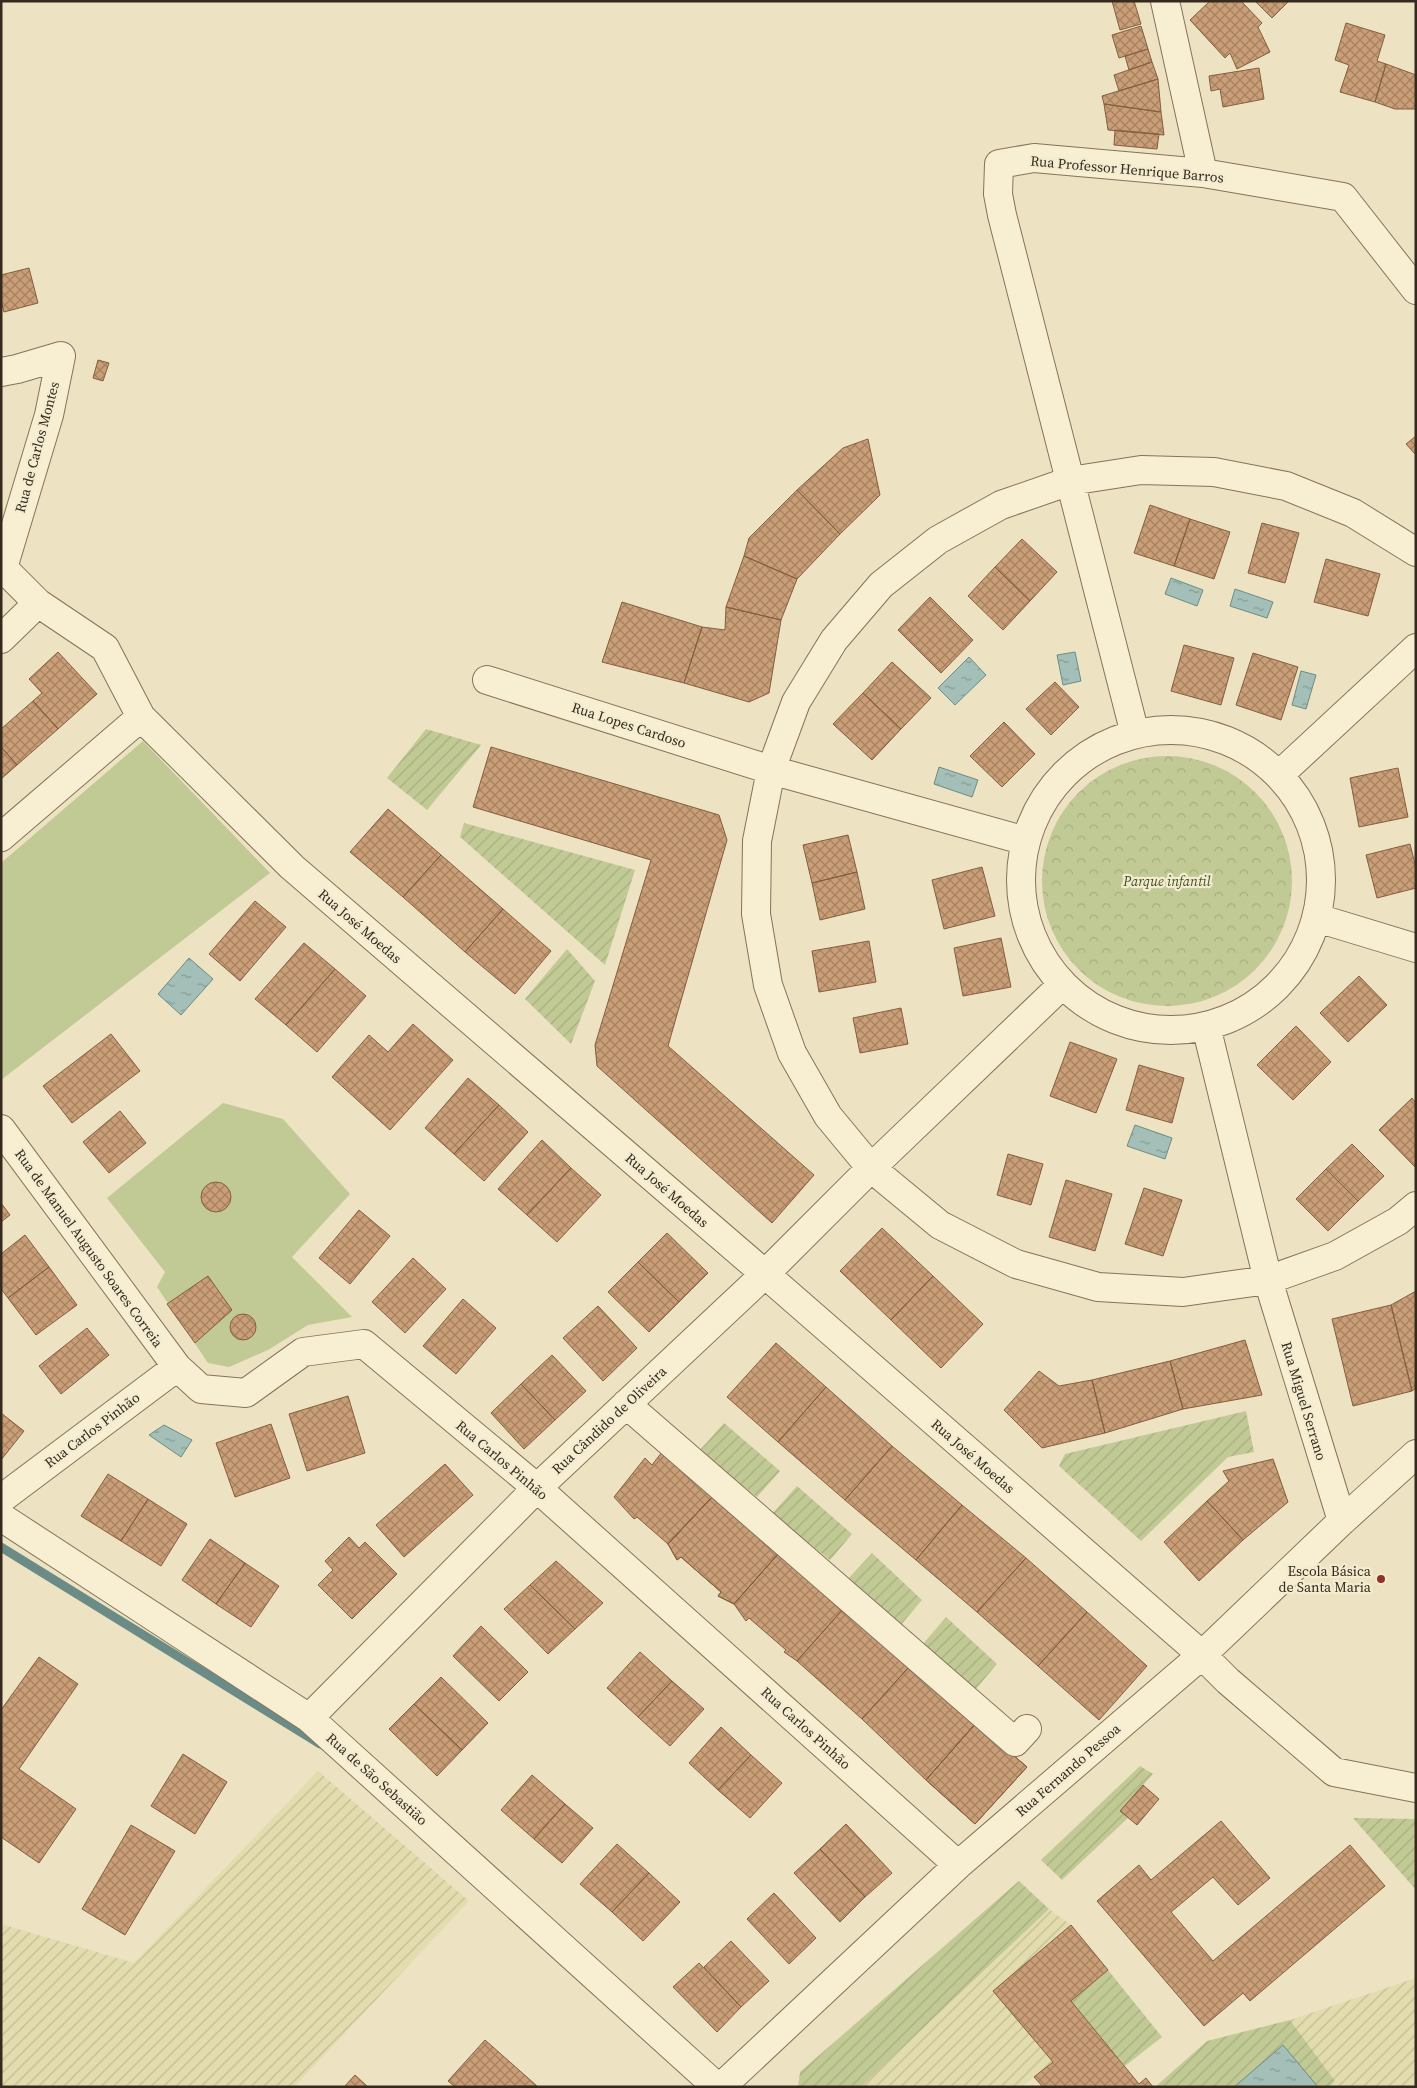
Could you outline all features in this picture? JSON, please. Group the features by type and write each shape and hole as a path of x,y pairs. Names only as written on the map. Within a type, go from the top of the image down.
{"street":[{"path":"1164,1 1203,173"},
{"name":"Rua Professor Henrique Barros","path":"1070,481 1002,215 998,194 998,164 1034,158 1203,173 1343,197 1416,290"},
{"name":"Rua de Carlos Montes","path":"1,372 61,356 49,415 2,568"},
{"path":"1416,552 1353,513 1286,486 1214,472 1142,470 1070,481 1001,505 938,540 881,585 834,640 796,702 771,770 757,841 756,914 768,985 797,1061 828,1116 871,1168 940,1225 1016,1264 1098,1287 1145,1290 1183,1292 1268,1280 1335,1256 1398,1221 1416,1206"},
{"path":"1070,481 1136,734"},
{"name":"Rua José Moedas","path":"2,568 38,603 105,648 141,717 292,867 765,1274 1202,1655 1228,1681 1334,1772 1416,1788"},
{"path":"1,640 38,603"},
{"path":"1279,775 1416,648"},
{"name":"Rua Lopes Cardoso","path":"487,680 771,770 1026,841"},
{"path":"1,837 141,717"},
{"path":"1166,730 1197,732 1227,740 1255,756 1279,775 1302,806 1312,827 1320,857 1322,888 1317,918 1305,949 1288,975 1276,987 1264,998 1237,1015 1206,1026 1176,1030 1146,1028 1117,1020 1090,1006 1063,984 1046,963 1032,935 1023,904 1022,872 1026,841 1038,812 1061,779 1078,762 1105,746 1136,734 1166,730"},
{"path":"1317,918 1416,948"},
{"name":"Rua Cândido de Oliveira","path":"309,1718 537,1488 765,1274 871,1168 1063,984"},
{"name":"Rua Miguel Serrano","path":"1206,1026 1268,1280 1342,1521"},
{"name":"Rua de Manuel Augusto Soares Correia","path":"1,1129 177,1367"},
{"name":"Rua Carlos Pinhão","path":"1,1500 177,1367 201,1389 246,1392 303,1352 364,1344 537,1488 958,1865"},
{"path":"626,1404 1014,1742 1027,1729"},
{"name":"Rua Fernando Pessoa","path":"719,2087 958,1865 1202,1655 1342,1521 1416,1454"},
{"name":"Rua de São Sebastião","path":"1,1517 309,1718 719,2087"}],"shaded area":[{"path":"318,1771 469,1901 294,2087 1,2087 1,1924 134,1963"},
{"path":"1049,1909 1071,1925 993,1991 1053,2062 1024,2085 1025,2087 861,2087"},
{"path":"1416,1978 1416,2087 1329,2087 1335,2081 1290,2020"}],"green space":[{"path":"426,729 481,745 427,810 387,778"},
{"path":"143,741 270,873 1,1080 1,863"},
{"name":"Parque infantil","path":"1167,756 1203,762 1226,771 1246,784 1264,802 1282,833 1289,857 1292,881 1286,917 1277,940 1264,960 1246,978 1215,996 1191,1003 1167,1006 1131,1000 1108,991 1088,978 1070,960 1052,929 1045,905 1042,881 1048,845 1057,822 1070,802 1088,784 1119,766 1143,759"},
{"path":"464,823 635,870 605,965 460,837"},
{"path":"567,949 595,981 571,1044 525,999"},
{"path":"223,1103 283,1119 350,1194 292,1257 352,1317 308,1325 268,1350 229,1367 208,1363 157,1287 165,1272 107,1198"},
{"path":"1246,1411 1254,1452 1228,1457 1141,1541 1059,1466 1065,1454"},
{"path":"724,1423 780,1471 757,1497 699,1451"},
{"path":"797,1486 852,1534 830,1560 772,1514"},
{"path":"872,1553 922,1600 900,1626 847,1580"},
{"path":"946,1617 997,1664 975,1690 923,1644"},
{"path":"1140,1766 1153,1774 1120,1811 1128,1818 1062,1880 1041,1860"},
{"path":"1353,1818 1416,1819 1416,1890"},
{"path":"1019,1881 1049,1909 861,2087 798,2087 800,2072"},
{"path":"1108,1970 1162,2037 1125,2066 1071,2001"},
{"path":"1290,2020 1335,2081 1329,2087 1155,2087 1207,2041"}],"water":[{"path":"1171,578 1203,590 1197,606 1165,594"},
{"path":"1235,589 1273,602 1267,618 1230,606"},
{"path":"1075,652 1081,681 1063,685 1057,655"},
{"path":"969,657 986,675 955,705 938,688"},
{"path":"1301,671 1316,675 1306,709 1292,705"},
{"path":"939,767 978,780 972,797 934,784"},
{"path":"189,958 213,979 181,1015 158,994"},
{"path":"1135,1125 1172,1138 1165,1159 1127,1146"},
{"path":"164,1425 192,1440 181,1457 149,1435"},
{"path":"1283,2045 1318,2087 1234,2087"}],"building":[{"path":"1112,1 1134,1 1141,24 1120,30"},
{"path":"1210,1 1241,1 1262,23 1258,27 1270,52 1237,69 1230,53 1225,58 1190,20"},
{"path":"1255,1 1289,1 1272,18"},
{"path":"1346,23 1385,35 1377,61 1386,64 1375,102 1340,92 1349,65 1335,60"},
{"path":"1141,26 1148,49 1119,58 1112,35"},
{"path":"1148,49 1152,62 1129,70 1125,56"},
{"path":"1152,62 1158,79 1119,91 1114,75"},
{"path":"1386,64 1416,75 1416,109 1395,109 1375,102"},
{"path":"1259,68 1264,99 1223,107 1220,89 1211,91 1209,76"},
{"path":"1158,79 1161,112 1104,104 1102,96"},
{"path":"1104,104 1161,112 1164,135 1108,130"},
{"path":"1115,130 1159,134 1157,149 1114,145"},
{"path":"29,268 38,303 4,312 1,301 1,275"},
{"path":"98,360 109,363 103,381 93,378"},
{"path":"1416,436 1416,455 1406,444"},
{"path":"868,439 880,495 840,534 797,490 843,448"},
{"path":"797,490 840,534 797,579 744,556 749,538"},
{"path":"1150,505 1190,519 1174,566 1134,553"},
{"path":"1190,519 1230,532 1214,579 1174,566"},
{"path":"1262,523 1299,533 1285,583 1248,573"},
{"path":"1022,539 1057,572 1030,601 995,567"},
{"path":"744,556 797,579 781,620 726,607"},
{"path":"1326,559 1380,574 1368,616 1314,602"},
{"path":"995,567 1030,601 1003,630 968,596"},
{"path":"930,597 973,640 941,673 898,630"},
{"path":"622,602 702,627 684,683 602,662"},
{"path":"726,607 781,620 769,693 749,702 684,683 702,627 725,630"},
{"path":"1184,645 1234,658 1221,705 1171,691"},
{"path":"58,652 97,694 58,729 33,701 42,693 29,679"},
{"path":"1253,653 1298,667 1281,720 1236,705"},
{"path":"892,662 931,698 901,729 863,693"},
{"path":"1055,682 1079,707 1051,735 1026,709"},
{"path":"863,693 901,729 872,760 833,724"},
{"path":"33,701 58,729 17,765 1,747 1,729"},
{"path":"1004,722 1035,754 1002,787 970,756"},
{"path":"1,747 17,765 1,779"},
{"path":"491,747 719,815 727,840 668,1046 814,1175 772,1223 597,1066 595,1045 651,860 473,807"},
{"path":"1398,768 1408,817 1359,827 1350,778"},
{"path":"388,809 441,855 403,897 350,852"},
{"path":"848,835 857,872 812,883 803,845"},
{"path":"1410,844 1416,868 1416,888 1377,898 1366,855"},
{"path":"441,855 503,909 465,952 403,897"},
{"path":"982,867 995,916 944,929 932,880"},
{"path":"857,872 865,909 820,920 812,883"},
{"path":"255,901 286,927 240,981 209,954"},
{"path":"503,909 551,951 515,994 465,952"},
{"path":"1001,938 1011,987 963,996 954,948"},
{"path":"869,941 876,982 819,992 812,951"},
{"path":"304,943 335,969 286,1025 255,999"},
{"path":"335,969 366,996 317,1052 286,1025"},
{"path":"1359,976 1387,1005 1348,1042 1320,1013"},
{"path":"901,1008 908,1044 860,1053 853,1018"},
{"path":"413,1024 453,1060 390,1130 332,1077 369,1035 388,1052"},
{"path":"1296,1026 1331,1062 1293,1100 1257,1065"},
{"path":"111,1034 140,1071 72,1123 43,1086"},
{"path":"1070,1042 1117,1059 1096,1113 1050,1096"},
{"path":"1139,1065 1184,1078 1172,1123 1126,1110"},
{"path":"468,1078 499,1105 454,1154 425,1128"},
{"path":"1412,1098 1416,1103 1416,1168 1379,1130"},
{"path":"499,1105 528,1132 484,1181 454,1154"},
{"path":"120,1111 146,1143 109,1173 83,1142"},
{"path":"542,1140 571,1168 527,1215 498,1189"},
{"path":"1352,1144 1384,1176 1358,1201 1326,1169"},
{"path":"1008,1154 1043,1164 1031,1205 997,1195"},
{"path":"571,1168 601,1195 557,1242 527,1215"},
{"path":"1326,1169 1358,1201 1328,1231 1296,1199"},
{"path":"1066,1180 1112,1194 1095,1251 1049,1237"},
{"path":"216,1182 227,1186 231,1197 227,1208 216,1212 205,1208 201,1197 205,1186"},
{"path":"1144,1188 1182,1200 1163,1256 1125,1244"},
{"path":"1,1203 10,1215 1,1222"},
{"path":"359,1210 390,1236 350,1284 319,1258"},
{"path":"882,1228 933,1276 891,1320 840,1271"},
{"path":"667,1233 708,1273 679,1302 638,1262"},
{"path":"25,1235 49,1267 8,1298 1,1289 1,1254"},
{"path":"413,1258 446,1289 405,1333 372,1302"},
{"path":"638,1262 679,1302 649,1332 608,1292"},
{"path":"49,1267 77,1305 36,1335 8,1298"},
{"path":"208,1276 232,1310 195,1343 167,1304"},
{"path":"933,1276 983,1324 941,1368 891,1320"},
{"path":"1416,1291 1416,1388 1412,1391 1391,1305"},
{"path":"463,1299 496,1328 456,1374 423,1346"},
{"path":"1391,1305 1412,1391 1353,1406 1332,1319"},
{"path":"598,1306 637,1348 603,1381 563,1338"},
{"path":"243,1314 252,1318 256,1327 252,1336 243,1340 234,1336 230,1327 234,1318"},
{"path":"87,1328 109,1355 61,1394 39,1366"},
{"path":"1245,1340 1262,1395 1183,1409 1170,1361"},
{"path":"776,1343 826,1387 778,1442 727,1397"},
{"path":"552,1355 586,1391 555,1420 521,1384"},
{"path":"1170,1361 1183,1409 1105,1433 1092,1380"},
{"path":"1039,1371 1059,1386 1092,1380 1105,1433 1042,1448 1004,1410"},
{"path":"521,1384 555,1420 524,1449 491,1413"},
{"path":"826,1387 892,1446 845,1500 778,1442"},
{"path":"348,1396 365,1453 307,1471 289,1414"},
{"path":"1,1413 24,1431 1,1460"},
{"path":"271,1424 290,1478 235,1497 216,1443"},
{"path":"892,1446 962,1505 916,1560 845,1500"},
{"path":"665,1448 681,1467 682,1471 712,1497 668,1544 637,1517 634,1519 614,1497 645,1458 652,1465"},
{"path":"1273,1459 1288,1502 1243,1540 1207,1501 1229,1481 1223,1471"},
{"path":"445,1464 473,1495 404,1557 376,1525"},
{"path":"108,1474 148,1499 121,1541 81,1516"},
{"path":"712,1497 778,1554 734,1604 718,1596 721,1592 681,1557 677,1560 668,1544"},
{"path":"712,1497 778,1554 734,1604 718,1596 721,1592 681,1557 677,1560 668,1544"},
{"path":"148,1499 187,1524 161,1566 121,1541"},
{"path":"1207,1501 1243,1540 1199,1581 1164,1542"},
{"path":"962,1505 1026,1558 977,1612 916,1560"},
{"path":"349,1537 359,1548 365,1542 397,1574 352,1619 318,1585 333,1570 325,1561"},
{"path":"210,1539 245,1563 216,1604 182,1580"},
{"path":"778,1554 844,1608 797,1661 784,1652 786,1650 749,1618 746,1621 734,1604"},
{"path":"1026,1558 1087,1612 1038,1666 977,1612"},
{"path":"556,1561 603,1603 575,1629 530,1585"},
{"path":"245,1563 279,1586 251,1627 216,1604"},
{"path":"530,1585 575,1629 548,1654 504,1609"},
{"path":"844,1608 909,1667 862,1719 797,1661"},
{"path":"1087,1612 1147,1666 1099,1720 1038,1666"},
{"path":"481,1626 528,1672 499,1701 453,1656"},
{"path":"640,1652 672,1681 638,1717 607,1688"},
{"path":"39,1657 78,1684 19,1769 76,1809 39,1863 1,1837 1,1710"},
{"path":"909,1667 976,1723 926,1780 862,1719"},
{"path":"441,1677 488,1723 462,1750 414,1704"},
{"path":"672,1681 704,1709 670,1746 638,1717"},
{"path":"414,1704 462,1750 437,1776 389,1729"},
{"path":"976,1723 1027,1767 975,1824 926,1780"},
{"path":"976,1723 1027,1767 975,1824 926,1780"},
{"path":"721,1727 751,1755 718,1790 689,1763"},
{"path":"183,1754 227,1782 195,1834 151,1806"},
{"path":"751,1755 782,1783 750,1818 718,1790"},
{"path":"532,1775 565,1804 534,1839 501,1810"},
{"path":"1143,1785 1159,1799 1137,1825 1120,1811"},
{"path":"565,1804 593,1828 562,1863 534,1839"},
{"path":"1221,1821 1270,1878 1238,1905 1213,1877 1171,1912 1213,1961 1350,1845 1385,1886 1250,2001 1243,1993 1204,2026 1097,1901 1139,1865 1151,1880"},
{"path":"846,1824 892,1873 865,1897 820,1849"},
{"path":"131,1825 175,1851 125,1935 82,1909"},
{"path":"617,1844 649,1873 612,1912 580,1884"},
{"path":"820,1849 865,1897 840,1922 794,1873"},
{"path":"649,1873 680,1902 643,1941 612,1912"},
{"path":"774,1893 816,1938 789,1964 747,1919"},
{"path":"1071,1925 1108,1970 1071,2001 1139,2084 1146,2078 1153,2087 1043,2087 1034,2077 1053,2062 993,1991"},
{"path":"731,1941 769,1981 741,2007 704,1967"},
{"path":"699,1963 741,2007 717,2032 673,1987"},
{"path":"485,2040 537,2086 455,2087 448,2081"},
{"path":"355,2075 368,2087 344,2087"}],"waterway":[{"path":"1,1547 320,1744"}],"place":[{"name":"Escola Básica de Santa Maria","path":"1381,1579"}]}
